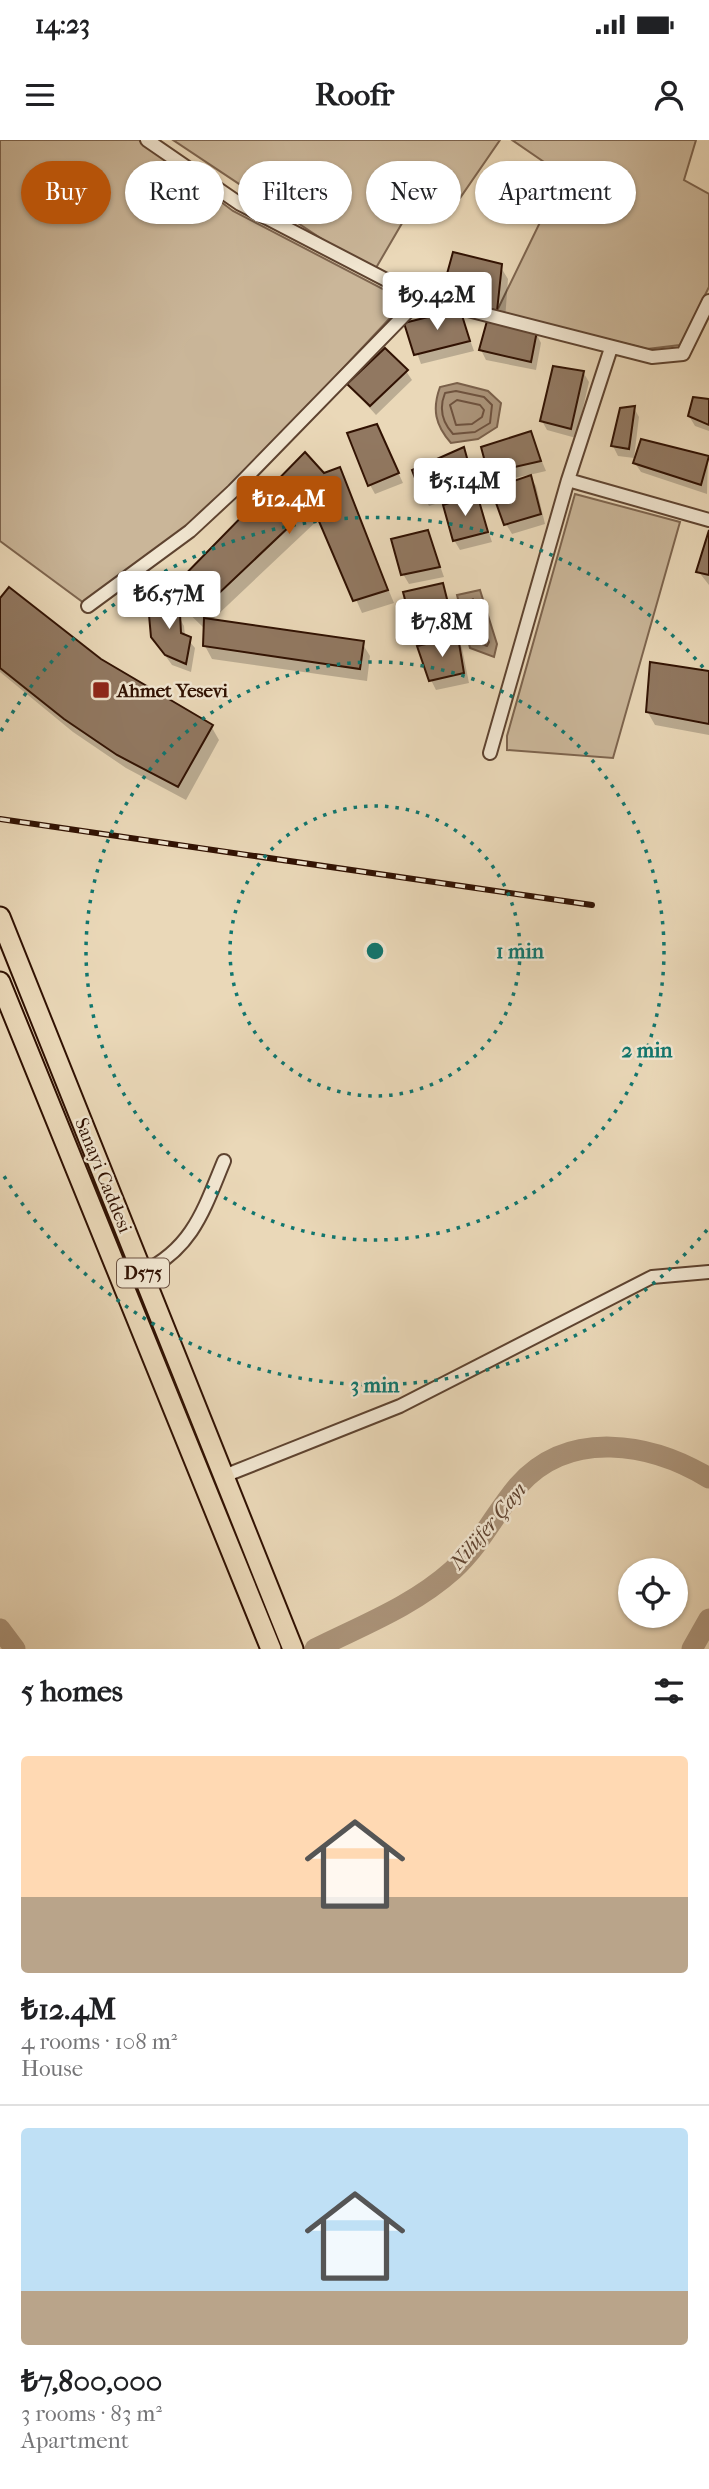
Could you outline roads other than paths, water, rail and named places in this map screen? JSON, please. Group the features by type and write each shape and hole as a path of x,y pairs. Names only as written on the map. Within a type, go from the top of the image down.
{"highway":[{"name":"Sanayi Caddesi","path":"0,917 293,1649"},
{"name":"Sanayi Caddesi","path":"0,982 269,1644"}],"street":[{"path":"147,140 240,205 421,298 652,357 683,354 709,301"},
{"path":"88,606 190,531 233,491 421,298"},
{"path":"490,753 568,480 611,348"},
{"path":"568,480 709,520"},
{"path":"143,1272 167,1261 197,1224 224,1161"},
{"path":"224,1476 400,1406 652,1277 709,1272"}],"water":[{"path":"457,383 488,391 501,403 497,427 478,439 451,443 438,423 436,402 440,387"},
{"path":"480,590 497,644 494,657 470,648 457,595"}],"waterway":[{"name":"Nilüfer Çayı","path":"315,1649 387,1614 438,1583 472,1549 518,1486 538,1468 561,1455 611,1447 637,1450 662,1456 709,1478"},
{"name":"Nilüfer Çayı","path":"692,1649 709,1619"},
{"name":"Nilüfer Çayı","path":"0,1629 15,1649"}],"railway":[{"path":"0,819 592,905"}],"place":[{"name":"Ahmet Yesevi","path":"101,690"}]}
